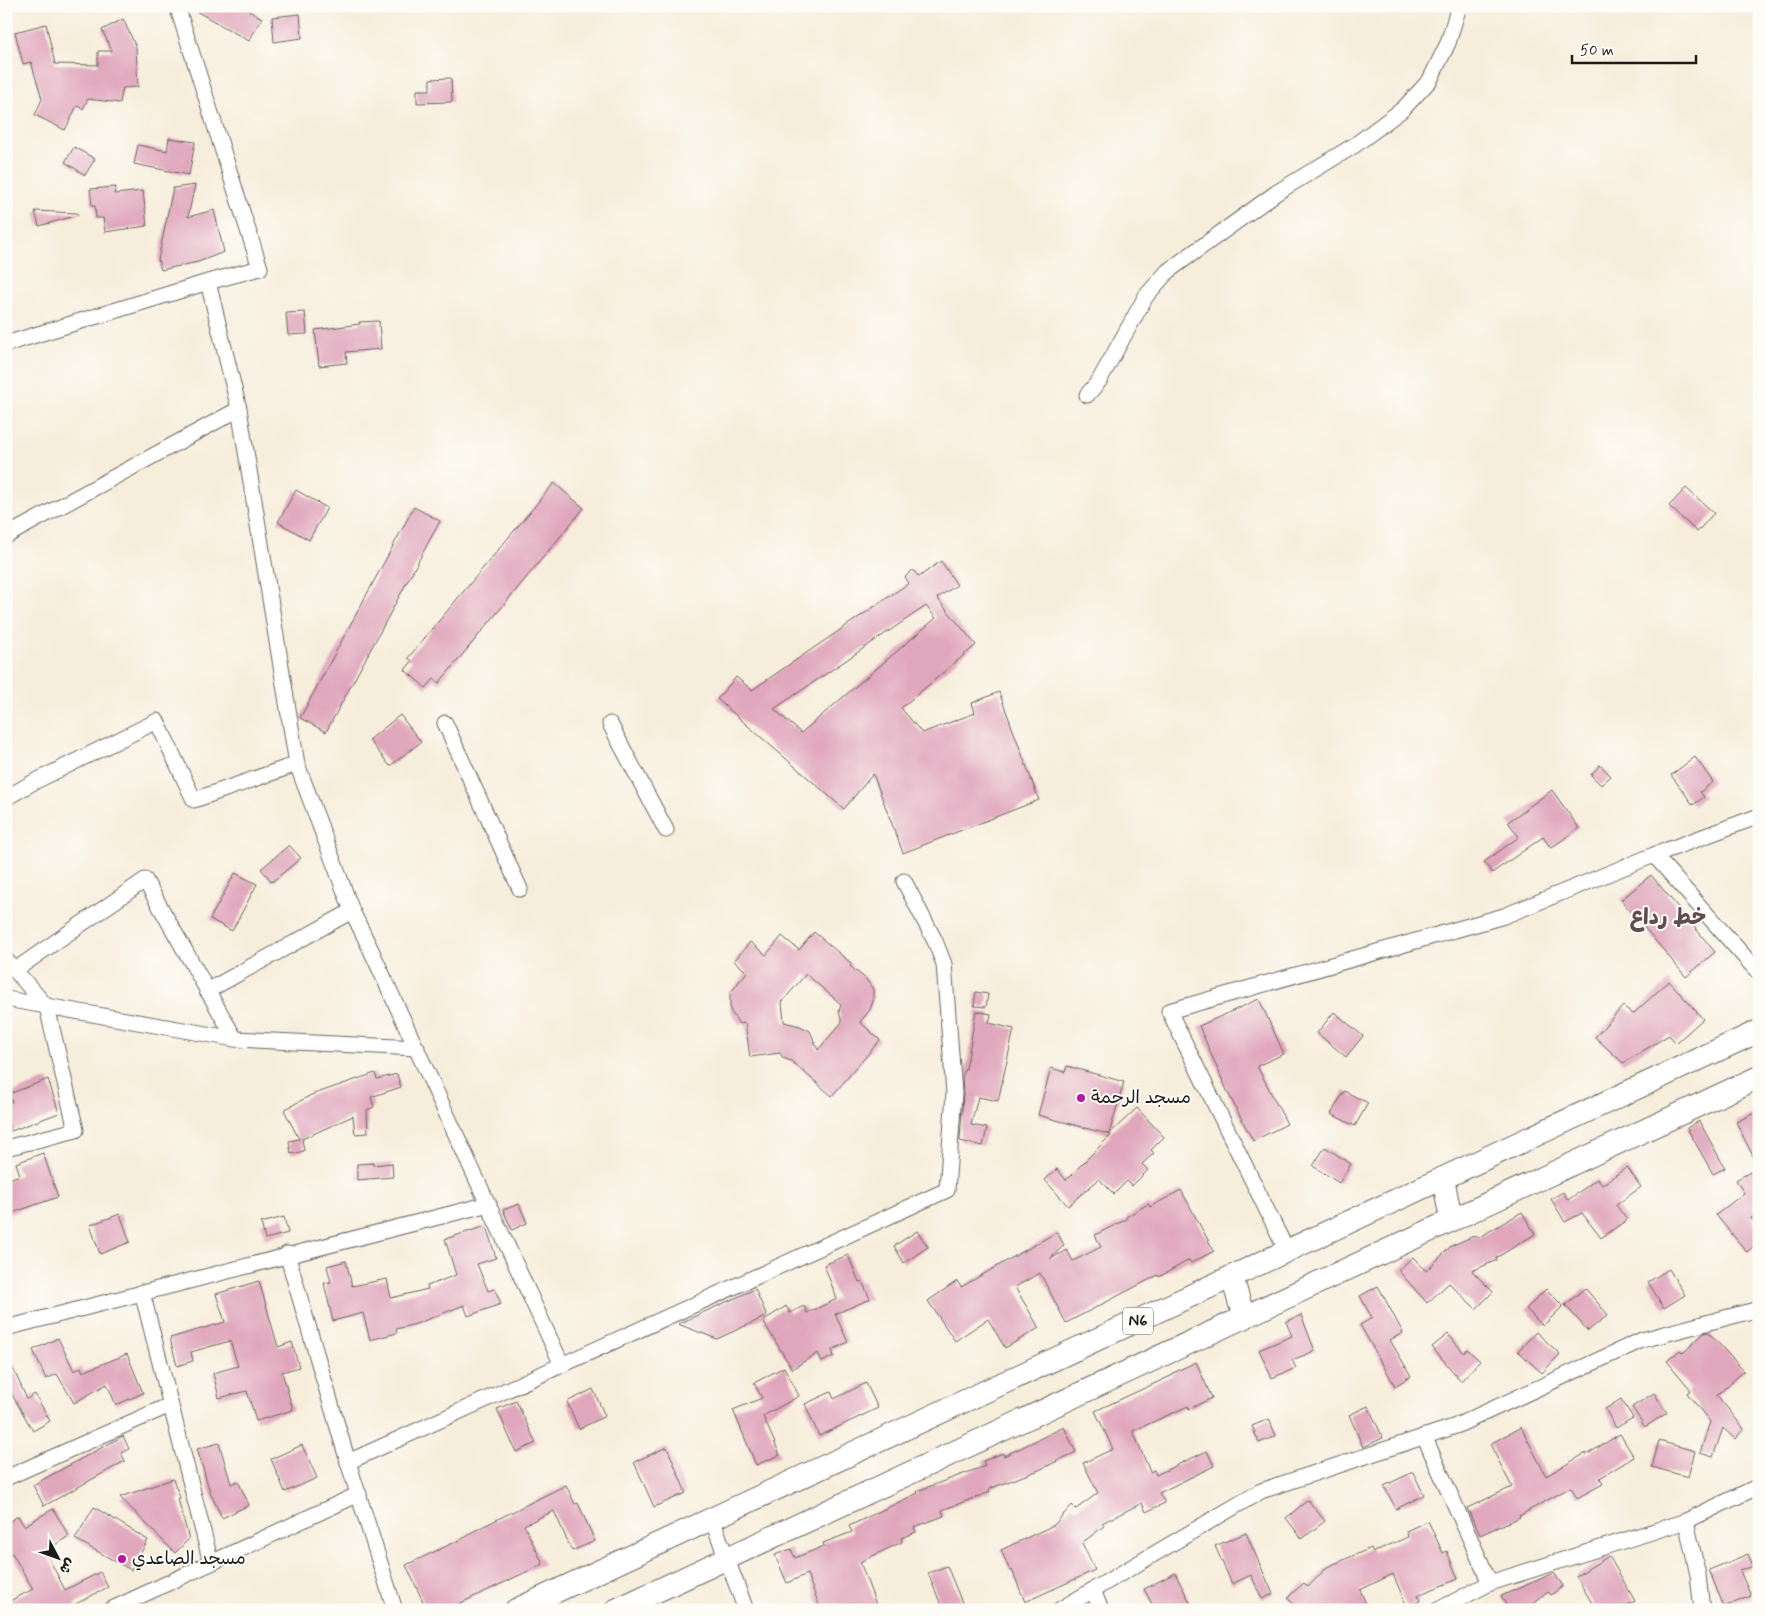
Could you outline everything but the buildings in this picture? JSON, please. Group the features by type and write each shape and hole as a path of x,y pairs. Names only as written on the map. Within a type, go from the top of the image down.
{"main road":[{"name":"N6","path":"522,1609 1759,1032"},
{"name":"N6","path":"616,1610 1759,1077"},
{"path":"1443,1178 1451,1219"},
{"path":"1232,1277 1244,1318"}],"street":[{"path":"6,344 260,268 177,6"},
{"path":"1087,395 1099,381 1146,296 1168,271 1276,193 1355,145 1403,109 1430,80 1448,43 1459,6"},
{"path":"208,282 238,409 296,764 352,911 562,1364"},
{"path":"6,536 238,409"},
{"path":"6,798 32,783 157,721 194,800 296,764"},
{"path":"446,723 520,890"},
{"path":"610,724 666,830"},
{"path":"1287,1251 1169,1011 1504,916 1654,855 1759,816"},
{"path":"1654,855 1759,973"},
{"path":"6,1148 76,1130 47,1007 11,965 145,880 235,1038"},
{"path":"348,1462 947,1190 954,1093 944,964 935,941 904,881"},
{"path":"207,991 352,911"},
{"path":"6,999 235,1038 417,1048"},
{"path":"6,1328 286,1254 489,1204"},
{"path":"286,1254 348,1462 395,1610"},
{"path":"142,1292 210,1563"},
{"path":"1059,1610 1261,1491 1456,1426 1642,1340 1759,1309"},
{"path":"6,1478 170,1405"},
{"path":"1424,1436 1490,1583"},
{"path":"1438,1610 1490,1583 1686,1521 1759,1486"},
{"path":"110,1610 359,1494"},
{"path":"712,1519 746,1610"},
{"path":"1686,1521 1698,1575 1702,1610"},
{"path":"1093,1590 1101,1610"}],"place":[{"name":"مسجد الرحمة","path":"1081,1098"},
{"name":"مسجد الصاعدي","path":"122,1559"}],"district":[{"name":"خط رداع","path":"1668,918"}]}
